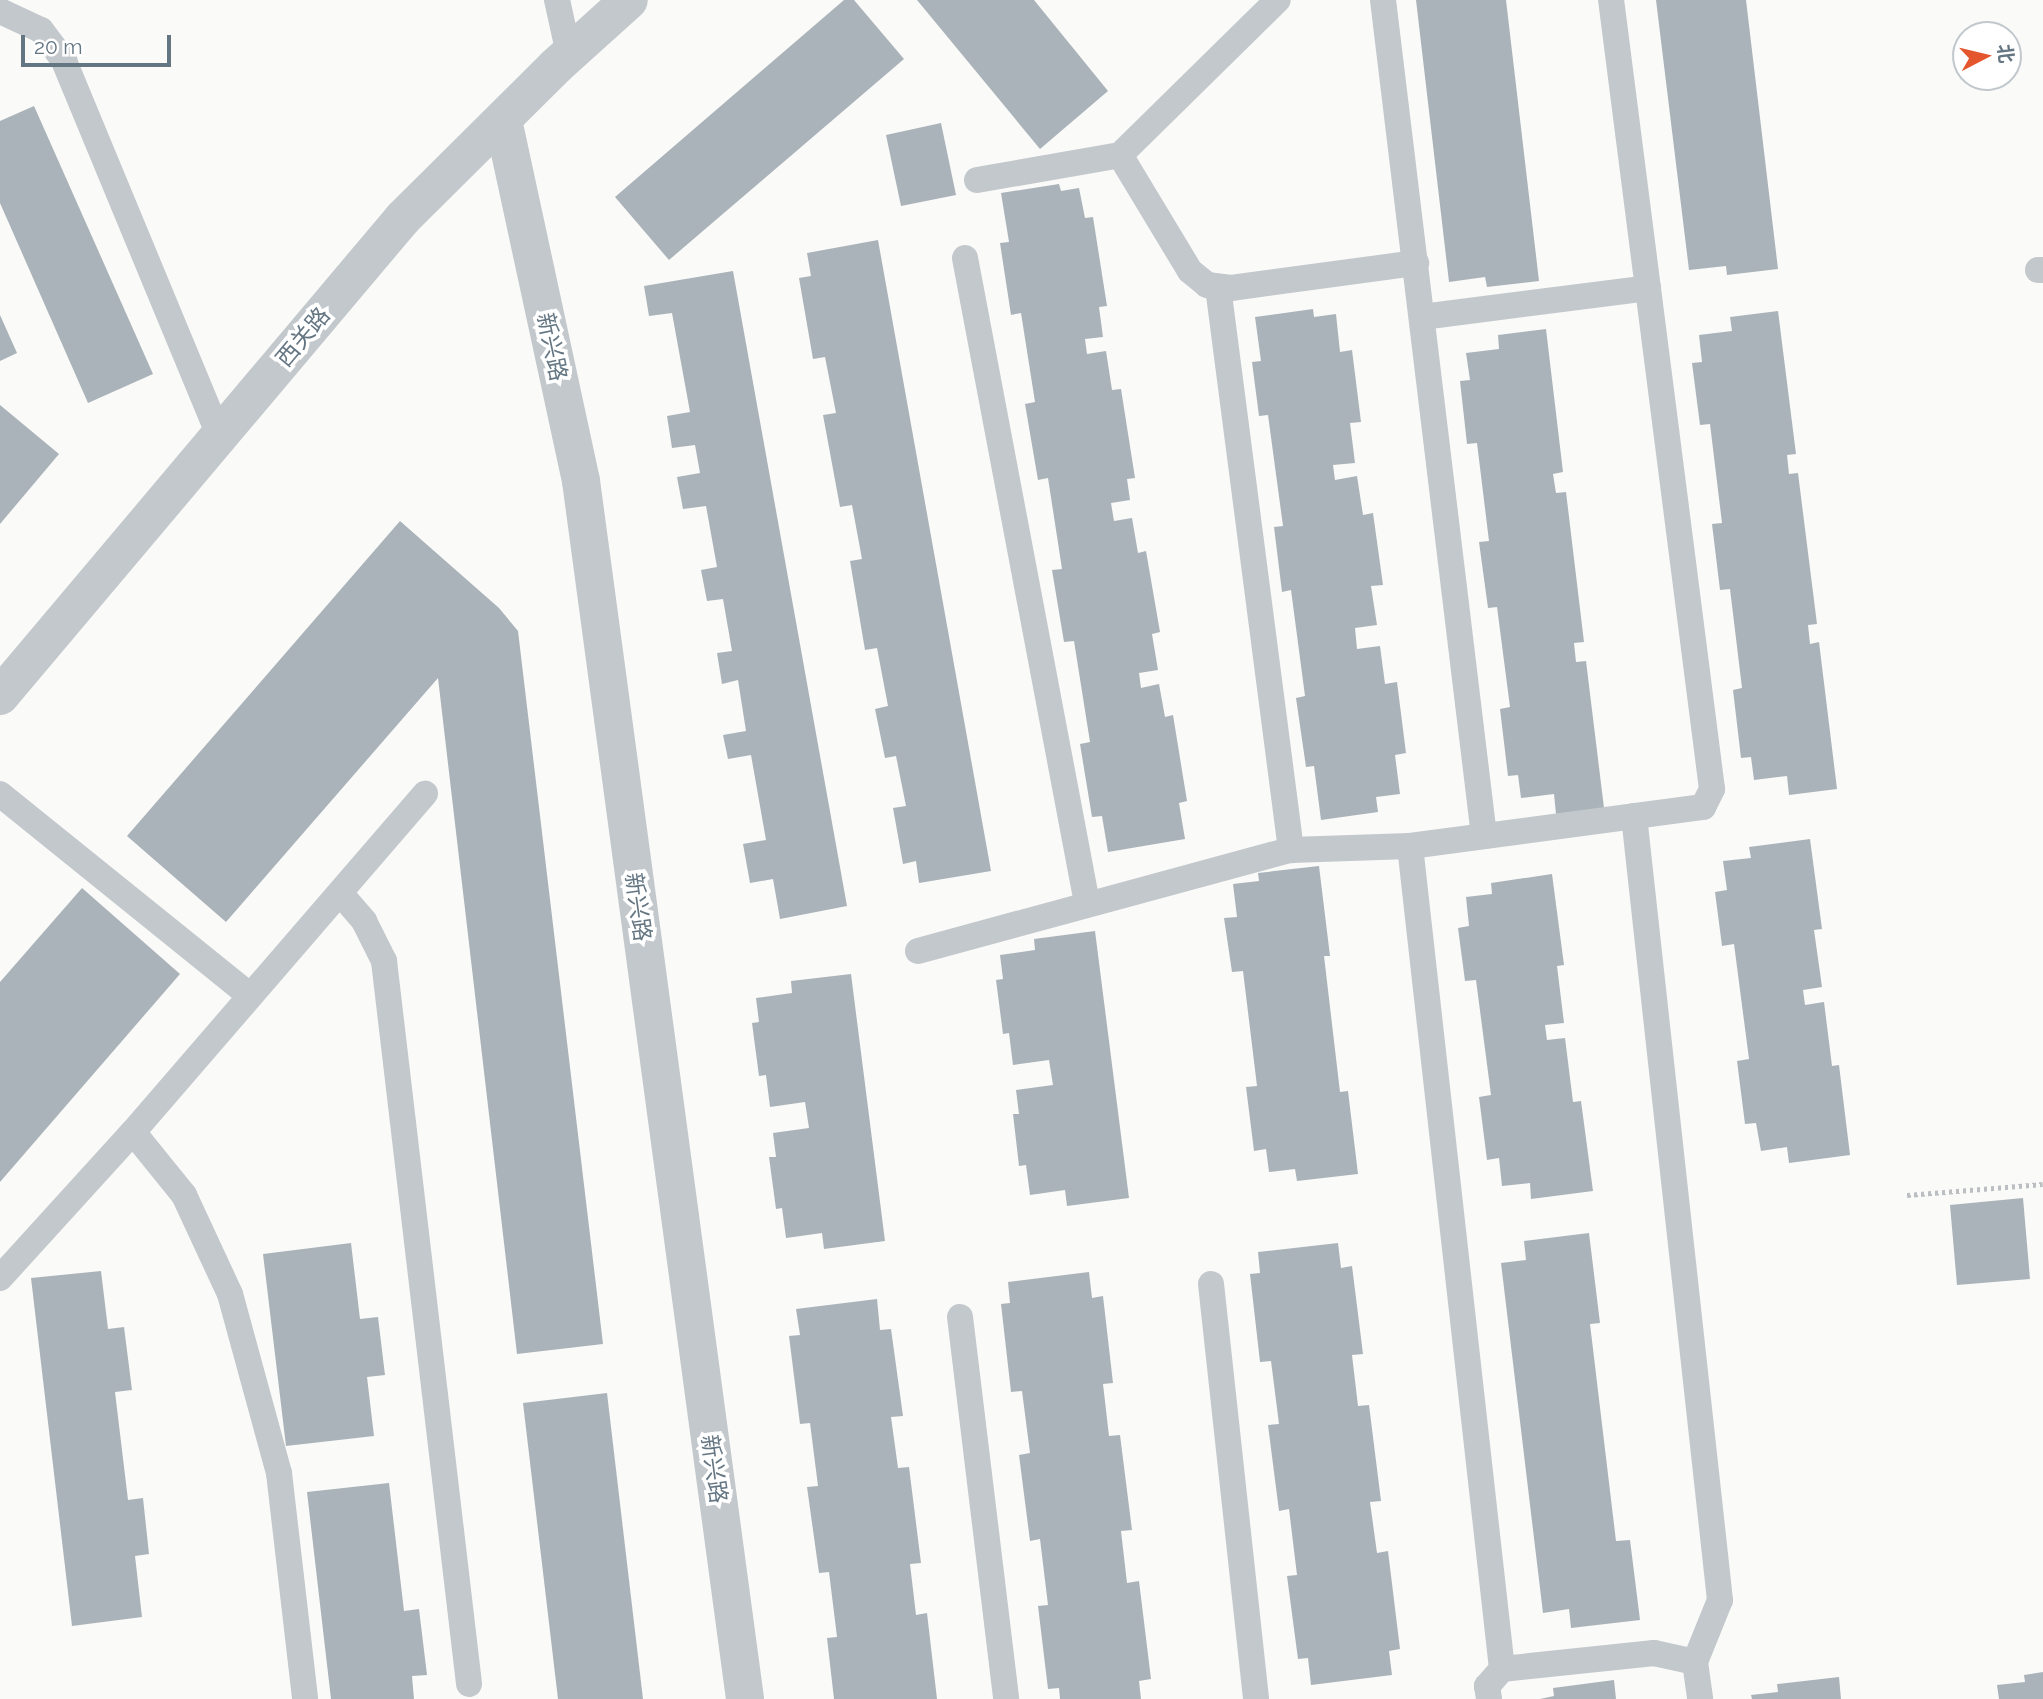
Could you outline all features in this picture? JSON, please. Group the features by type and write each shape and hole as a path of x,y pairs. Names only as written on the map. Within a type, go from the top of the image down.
{"street":[{"name":"西关路","path":"0,696 403,218 569,54 629,0"},
{"name":"新兴路","path":"503,120 581,481 745,1699"}],"lane":[{"path":"557,0 569,54"},
{"path":"977,180 1120,155 1278,0"},
{"path":"1383,0 1484,836"},
{"path":"918,951 1087,903 1291,850 1410,846 1703,807 1712,789 1611,0"},
{"path":"0,11 41,30 64,61 219,436"},
{"path":"1120,155 1190,271 1207,285 1231,288 1416,263"},
{"path":"965,258 1087,903"},
{"path":"1218,286 1291,850"},
{"path":"1422,317 1648,288"},
{"path":"0,794 250,996"},
{"path":"0,1278 132,1132 425,794"},
{"path":"1634,816 1720,1600 1695,1662 1700,1699"},
{"path":"1410,846 1502,1670"},
{"path":"340,893 363,921 384,961 469,1684"},
{"path":"132,1132 184,1195 230,1294 279,1473 305,1699"},
{"path":"1211,1284 1256,1699"},
{"path":"960,1317 1006,1699"},
{"path":"1489,1699 1487,1686 1502,1670 1654,1653 1695,1662"}],"path":[{"path":"1907,1195 2043,1184"}],"building":[{"path":"844,0 854,0 904,59 669,260 615,197"},
{"path":"917,0 1034,0 1108,91 1040,149"},
{"path":"1416,0 1506,0 1539,281 1487,287 1485,277 1449,282"},
{"path":"1656,0 1746,0 1778,269 1727,275 1726,266 1689,270"},
{"path":"34,106 153,374 88,403 0,203 0,121"},
{"path":"941,123 956,195 901,206 886,135"},
{"path":"1059,184 1061,191 1079,188 1085,218 1093,217 1107,306 1099,307 1103,337 1085,339 1087,354 1106,351 1112,390 1121,389 1135,478 1127,479 1130,500 1111,503 1114,521 1132,518 1138,553 1146,551 1160,632 1152,634 1158,670 1139,673 1141,688 1159,684 1165,717 1173,715 1187,801 1179,803 1185,839 1108,852 1102,816 1092,817 1080,744 1090,742 1074,641 1064,642 1052,570 1062,569 1048,478 1038,480 1025,404 1035,402 1021,313 1011,315 1000,243 1009,242 1001,193"},
{"path":"878,240 991,871 919,883 916,861 903,864 893,808 906,806 896,756 885,758 875,709 888,706 877,648 865,650 850,561 862,559 852,505 840,507 823,415 836,413 825,357 813,359 799,278 811,276 807,253"},
{"path":"733,271 847,906 780,919 773,879 750,883 743,844 766,840 751,755 728,759 723,735 746,731 738,680 722,684 717,653 732,651 723,599 707,601 701,570 717,567 706,506 683,509 677,477 700,473 695,445 672,448 667,416 690,412 672,313 649,316 644,286"},
{"path":"1313,309 1314,317 1336,314 1340,352 1352,350 1361,422 1350,423 1355,463 1333,465 1335,480 1357,476 1363,515 1373,513 1383,585 1371,586 1377,625 1355,628 1357,649 1380,646 1385,684 1397,682 1406,753 1395,755 1400,794 1376,797 1378,812 1321,820 1314,766 1306,767 1296,698 1305,696 1291,590 1282,592 1274,527 1283,526 1268,415 1259,416 1252,362 1261,361 1255,317"},
{"path":"1778,311 1796,454 1787,455 1789,474 1798,473 1817,624 1808,625 1810,644 1819,642 1837,789 1789,795 1787,776 1754,780 1751,757 1741,758 1733,690 1742,688 1730,589 1720,590 1712,524 1722,523 1710,424 1700,425 1692,363 1702,362 1699,335 1732,331 1730,317"},
{"path":"0,315 17,353 0,361"},
{"path":"1546,329 1563,472 1553,474 1556,493 1566,492 1584,642 1574,643 1576,662 1586,661 1604,808 1556,814 1554,794 1521,798 1518,775 1508,776 1500,709 1510,707 1497,607 1488,608 1479,542 1489,541 1477,443 1467,444 1460,381 1470,380 1466,353 1499,349 1498,335"},
{"path":"0,405 59,454 0,524"},
{"path":"400,521 499,608 518,631 603,1344 517,1354 438,678 226,922 127,836"},
{"path":"1810,839 1822,929 1814,930 1822,987 1803,990 1805,1005 1824,1002 1832,1066 1839,1065 1850,1155 1789,1163 1787,1147 1761,1151 1756,1123 1745,1124 1737,1061 1749,1059 1734,944 1722,946 1715,892 1727,890 1723,861 1751,858 1749,847"},
{"path":"1319,866 1330,956 1324,956 1340,1092 1348,1091 1358,1174 1297,1181 1295,1169 1269,1172 1266,1149 1254,1151 1246,1087 1257,1086 1243,971 1232,972 1224,918 1237,917 1233,884 1259,881 1258,873"},
{"path":"1552,874 1564,965 1557,966 1564,1023 1545,1025 1547,1040 1565,1038 1573,1102 1581,1101 1593,1191 1531,1199 1530,1183 1502,1186 1499,1158 1487,1160 1479,1097 1491,1095 1476,980 1465,981 1458,928 1469,926 1466,897 1492,894 1491,883"},
{"path":"82,888 180,974 0,1182 0,982"},
{"path":"1095,931 1129,1198 1067,1206 1065,1190 1030,1195 1026,1165 1019,1166 1013,1114 1019,1114 1016,1090 1053,1085 1049,1060 1013,1065 1009,1033 1003,1034 996,980 1003,979 1000,955 1035,950 1034,939"},
{"path":"851,974 885,1241 824,1249 822,1233 786,1238 782,1208 776,1209 769,1157 776,1157 773,1133 809,1128 805,1102 770,1107 766,1075 759,1076 752,1023 759,1022 756,998 792,993 791,981"},
{"path":"2023,1198 2030,1279 1957,1285 1950,1205"},
{"path":"1589,1233 1600,1323 1590,1324 1616,1541 1630,1540 1640,1620 1571,1628 1569,1609 1543,1613 1501,1263 1526,1260 1524,1241"},
{"path":"351,1243 360,1319 378,1317 385,1375 367,1377 374,1436 286,1446 263,1254"},
{"path":"1338,1243 1341,1268 1352,1266 1363,1354 1352,1355 1358,1406 1369,1405 1381,1501 1370,1502 1377,1553 1388,1551 1400,1649 1389,1651 1392,1675 1311,1685 1308,1658 1298,1659 1287,1576 1297,1575 1289,1509 1279,1511 1268,1425 1279,1424 1271,1361 1260,1362 1250,1274 1260,1273 1258,1252"},
{"path":"101,1271 108,1329 124,1327 132,1390 115,1392 128,1500 143,1498 149,1554 135,1556 142,1617 72,1626 31,1278"},
{"path":"1089,1272 1092,1298 1103,1296 1113,1383 1103,1384 1109,1436 1120,1435 1132,1530 1121,1531 1127,1583 1139,1581 1151,1679 1139,1681 1141,1699 1060,1699 1059,1688 1048,1689 1038,1606 1048,1605 1040,1539 1030,1541 1019,1455 1030,1453 1022,1391 1011,1392 1001,1304 1010,1303 1008,1282"},
{"path":"877,1299 880,1330 891,1329 903,1416 891,1417 898,1468 909,1467 921,1563 910,1564 916,1615 927,1613 937,1699 834,1699 827,1638 837,1637 829,1572 819,1573 807,1487 818,1486 810,1423 800,1424 789,1336 800,1335 796,1309"},
{"path":"607,1393 643,1699 558,1699 523,1403"},
{"path":"389,1483 404,1611 419,1609 427,1675 412,1676 414,1699 331,1699 307,1492"},
{"path":"2043,1672 2043,1699 1999,1699 1997,1685 2025,1682 2024,1675"},
{"path":"1839,1677 1841,1699 1752,1699 1751,1695 1778,1692 1777,1684"},
{"path":"1614,1680 1616,1699 1540,1699 1554,1696 1553,1688"}]}
